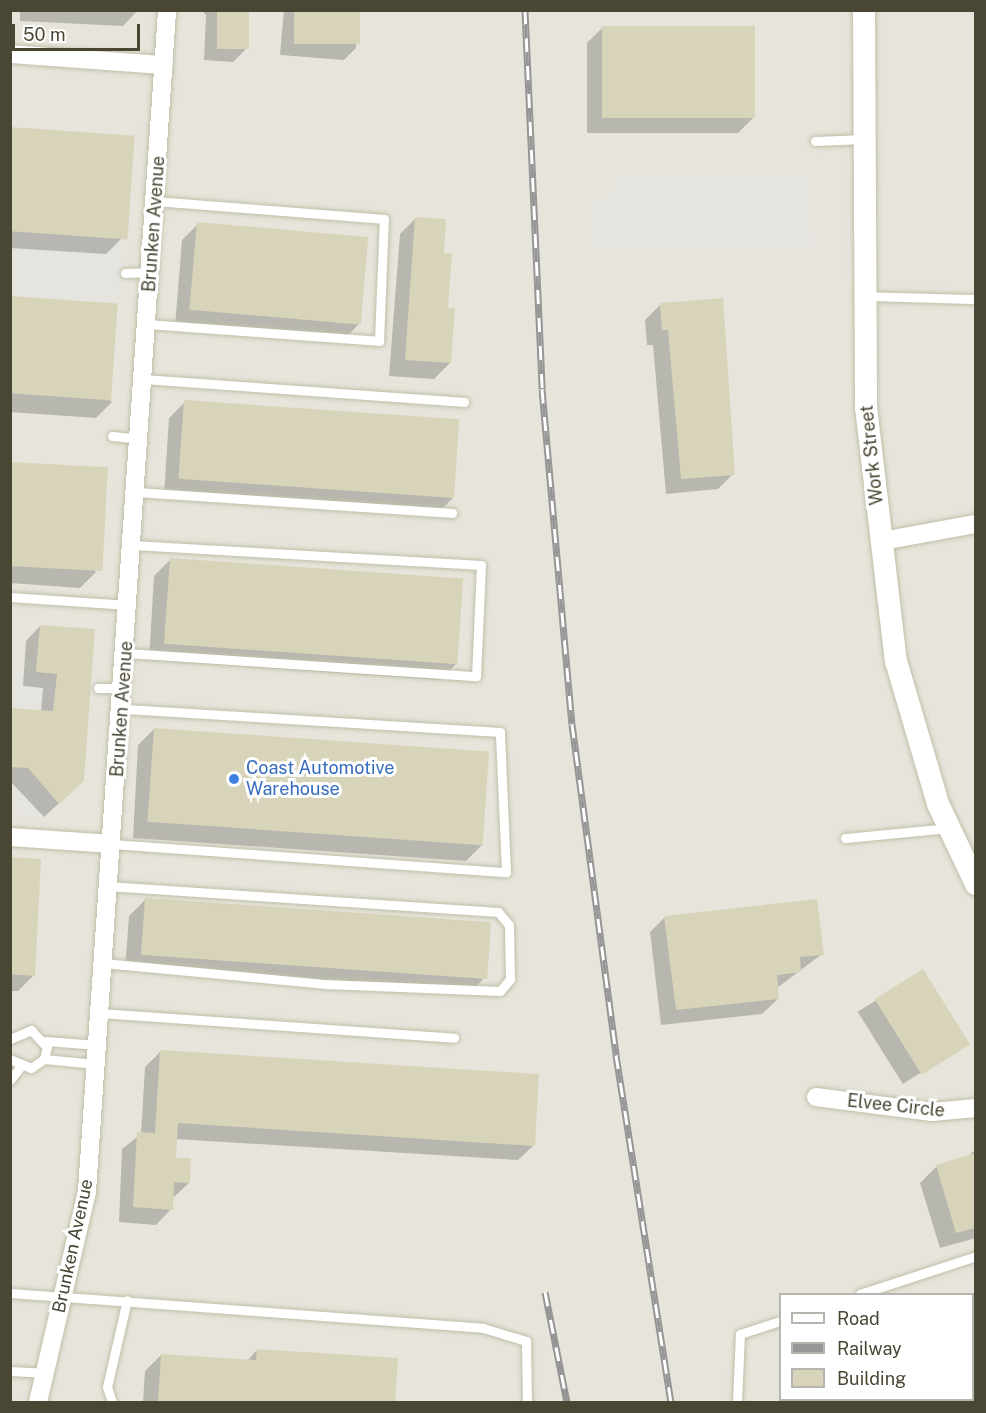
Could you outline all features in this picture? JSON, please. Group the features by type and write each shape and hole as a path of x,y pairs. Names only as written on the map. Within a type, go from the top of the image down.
{"street":[{"name":"Brunken Avenue","path":"38,1402 87,1191 124,688 168,10"},
{"name":"Work Street","path":"864,10 866,407 896,661 916,740 949,828 975,884"},
{"path":"10,54 164,65"},
{"path":"882,541 975,524"},
{"path":"10,837 112,844"},
{"name":"Elvee Circle","path":"816,1097 932,1112 975,1108"}],"lane":[{"path":"815,141 865,139"},
{"path":"148,324 379,341 384,219 156,201"},
{"path":"125,273 151,272"},
{"path":"866,296 975,299"},
{"path":"144,379 464,402"},
{"path":"112,436 140,439"},
{"path":"137,492 452,513"},
{"path":"126,653 476,676 481,565 133,544"},
{"path":"10,597 129,605"},
{"path":"98,688 124,688"},
{"path":"112,844 506,872 500,732 122,709"},
{"path":"845,838 949,828"},
{"path":"103,963 324,984 500,991 510,979 509,925 498,912 108,886"},
{"path":"100,1013 454,1038"},
{"path":"10,1039 31,1030 46,1041 98,1045"},
{"path":"10,1059 20,1067 36,1066 44,1059 46,1041"},
{"path":"44,1059 96,1064"},
{"path":"10,1080 20,1067"},
{"path":"863,1293 975,1256"},
{"path":"10,1293 64,1294 483,1328 526,1341 527,1402"},
{"path":"111,1402 107,1387 127,1300"},
{"path":"737,1402 740,1334 779,1321"},
{"path":"10,1371 44,1373"}],"shaded area":[{"path":"10,11 975,11 975,1402 11,1402"},
{"path":"813,174 814,249 593,251 593,195 611,195 611,176"},
{"path":"10,231 124,239 119,304 10,296"},
{"path":"10,672 100,678 98,698 55,695 53,711 20,709 11,704"},
{"path":"10,767 36,768 35,776 59,804 49,817 11,813"}],"building":[{"path":"217,10 249,10 249,49 217,49"},
{"path":"294,10 360,10 360,44 294,44"},
{"path":"602,26 755,26 755,118 602,118"},
{"path":"10,127 135,136 127,239 10,231"},
{"path":"415,217 446,219 444,253 452,254 448,308 455,308 451,363 405,360"},
{"path":"197,222 368,237 361,325 189,310"},
{"path":"10,296 118,304 111,400 10,393"},
{"path":"723,298 735,475 681,479 668,330 662,330 660,303"},
{"path":"184,400 459,419 454,498 178,479"},
{"path":"10,462 108,467 102,571 10,566"},
{"path":"170,558 463,579 457,664 164,644"},
{"path":"40,625 95,629 84,781 59,804 28,768 10,767 10,708 53,711 57,674 36,672"},
{"path":"154,728 489,751 483,845 147,822"},
{"path":"10,857 41,859 35,976 10,974"},
{"path":"145,898 491,922 487,979 141,955"},
{"path":"817,899 824,955 800,957 801,972 777,975 779,999 676,1010 664,916"},
{"path":"923,969 970,1044 922,1075 875,999"},
{"path":"160,1050 539,1074 535,1146 178,1123 176,1158 191,1158 190,1183 174,1182 173,1210 133,1207 137,1132 155,1133"},
{"path":"975,1153 975,1228 956,1233 936,1165"},
{"path":"257,1349 398,1358 395,1402 158,1402 161,1354 256,1360"}],"railway":[{"path":"525,10 542,389 572,724 616,1055 671,1402"},
{"path":"545,1292 567,1402"}],"place":[{"name":"Coast Automotive Warehouse","path":"234,779"}]}
